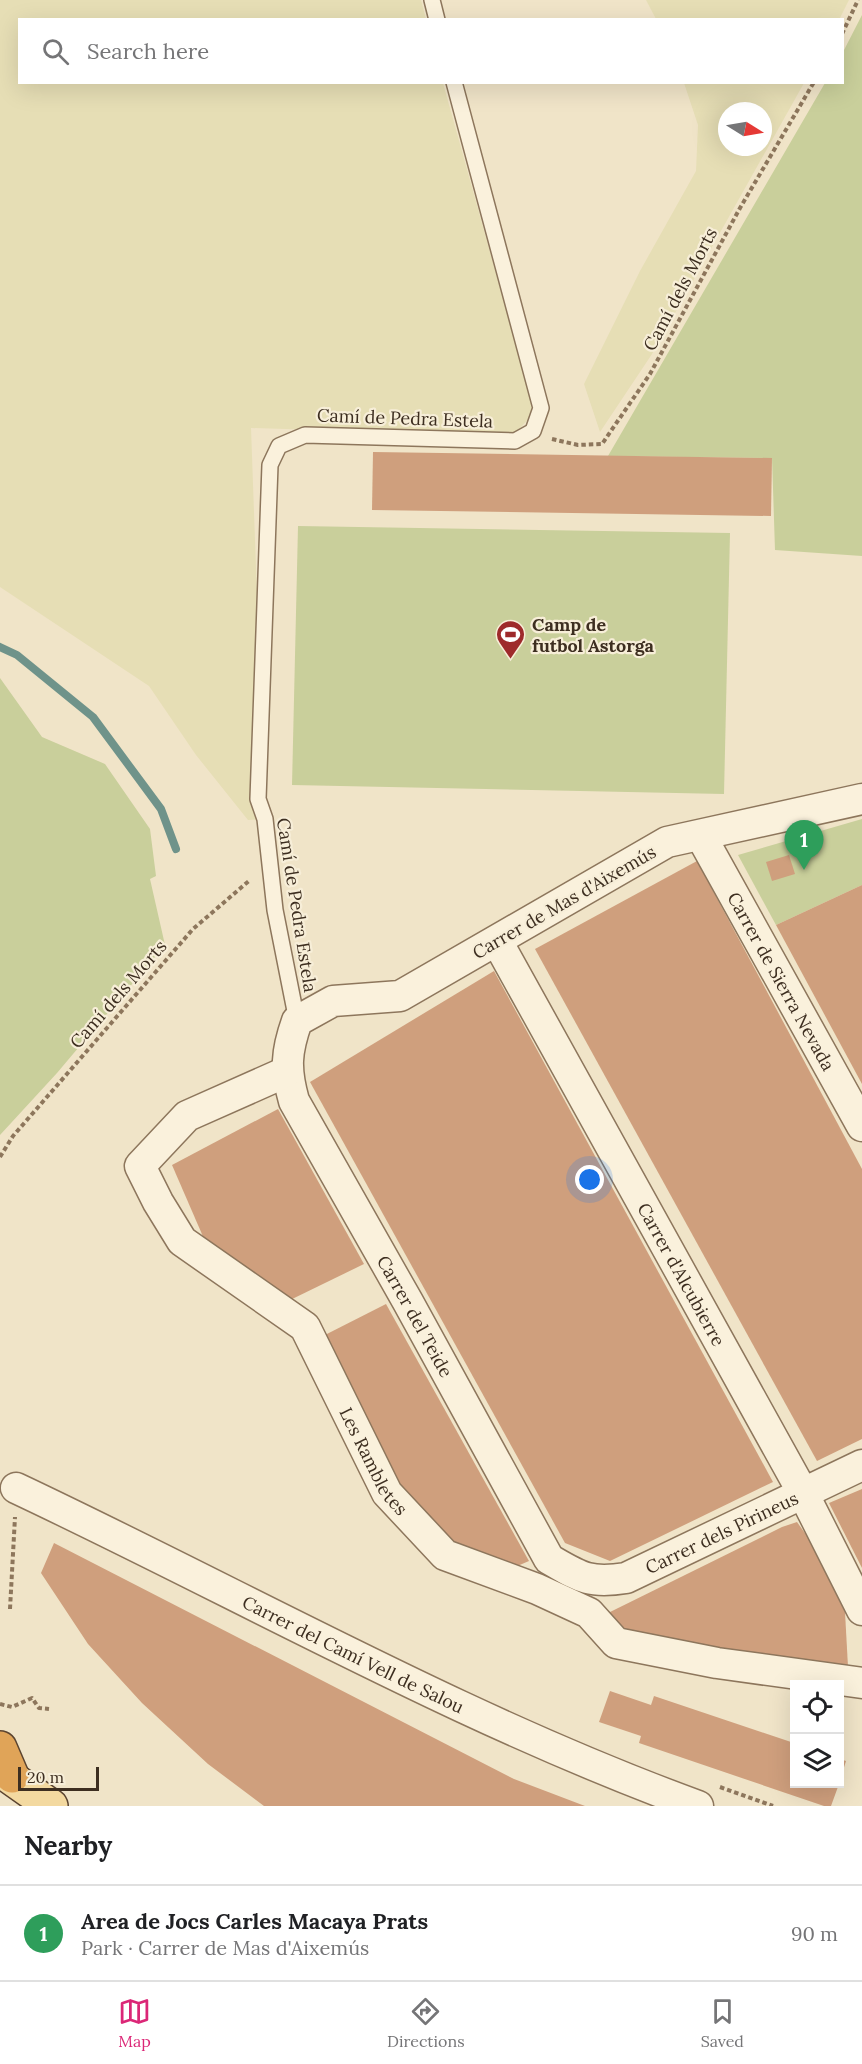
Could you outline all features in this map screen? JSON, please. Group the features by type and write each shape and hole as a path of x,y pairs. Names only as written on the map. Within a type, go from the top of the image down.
{"main road":[{"path":"4,1765 51,1806"}],"street":[{"name":"Carrer de Mas d'Aixemús","path":"293,1031 333,1001 400,996 667,842 862,799"},
{"name":"Carrer de Sierra Nevada","path":"701,836 862,1126"},
{"name":"Carrer d'Alcubierre","path":"497,941 803,1492 862,1610"},
{"name":"Carrer del Teide","path":"293,1031 286,1072 294,1101 408,1302 549,1559 577,1575"},
{"name":"Les Rambletes","path":"286,1072 187,1116 140,1166 158,1202 182,1241 244,1287 305,1327 387,1493 445,1555 537,1589 589,1613 616,1643 717,1663 862,1683"},
{"name":"Carrer dels Pirineus","path":"577,1575 602,1582 626,1578 862,1465"},
{"name":"Carrer del Camí Vell de Salou","path":"16,1488 529,1739 630,1781 698,1806"}],"lane":[{"path":"432,0 436,18"},
{"path":"455,84 535,378 541,408 533,431"},
{"name":"Camí de Pedra Estela","path":"293,1031 275,910 265,819 258,799 270,465 279,446 305,435 515,441 533,431"}],"path":[{"path":"844,32 858,0"},
{"name":"Camí dels Morts","path":"533,431 560,442 602,444 650,374 740,208 813,84"},
{"name":"Camí dels Morts","path":"0,1157 13,1136 193,929 271,863"},
{"path":"10,1610 16,1488"},
{"path":"0,1704 12,1707 32,1698 39,1708 49,1709"}],"shaded area":[{"path":"0,0 421,0 426,18 18,18 18,84 443,84 532,403 531,416 513,436 251,428 265,819 248,820 196,755 149,686 0,587"},
{"path":"646,0 849,0 840,18 655,18"},
{"path":"684,84 803,84 772,140 772,102 718,102 718,156 763,156 652,354 600,432 584,384 640,271 696,171 698,125"}],"green space":[{"path":"862,15 862,556 775,550 772,458 608,456 824,84 844,84 844,50"},
{"name":"Camp de futbol Astorga","path":"298,526 730,533 724,794 292,785"},
{"path":"0,678 42,737 105,764 150,829 156,876 150,879 165,945 57,1073 0,1135"},
{"path":"862,819 862,885 776,925 738,855"}],"building":[{"path":"373,452 772,458 771,516 372,510"},
{"path":"789,855 795,874 772,881 766,862"},
{"path":"697,861 862,1169 862,1439 817,1461 535,949"},
{"path":"862,885 862,1084 776,925"},
{"path":"494,971 773,1482 610,1561 565,1543 310,1082"},
{"path":"278,1109 364,1264 286,1302 211,1255 172,1165"},
{"path":"386,1304 529,1561 508,1570 436,1533 389,1481 319,1338"},
{"path":"862,1489 862,1568 829,1503"},
{"path":"797,1522 807,1536 845,1612 848,1667 625,1636 606,1614 782,1527"},
{"path":"54,1543 514,1779 585,1806 264,1806 208,1764 142,1703 88,1644 41,1573"},
{"path":"610,1691 651,1705 654,1696 790,1742 790,1788 838,1788 831,1806 824,1806 639,1743 641,1736 599,1722"}],"waterway":[{"path":"0,647 17,655 93,717 161,809 176,849"}],"place":[{"name":"Camp de futbol Astorga","path":"511,660"},
{"name":"Area de Jocs Carles Macaya Prats","path":"804,870"}]}
